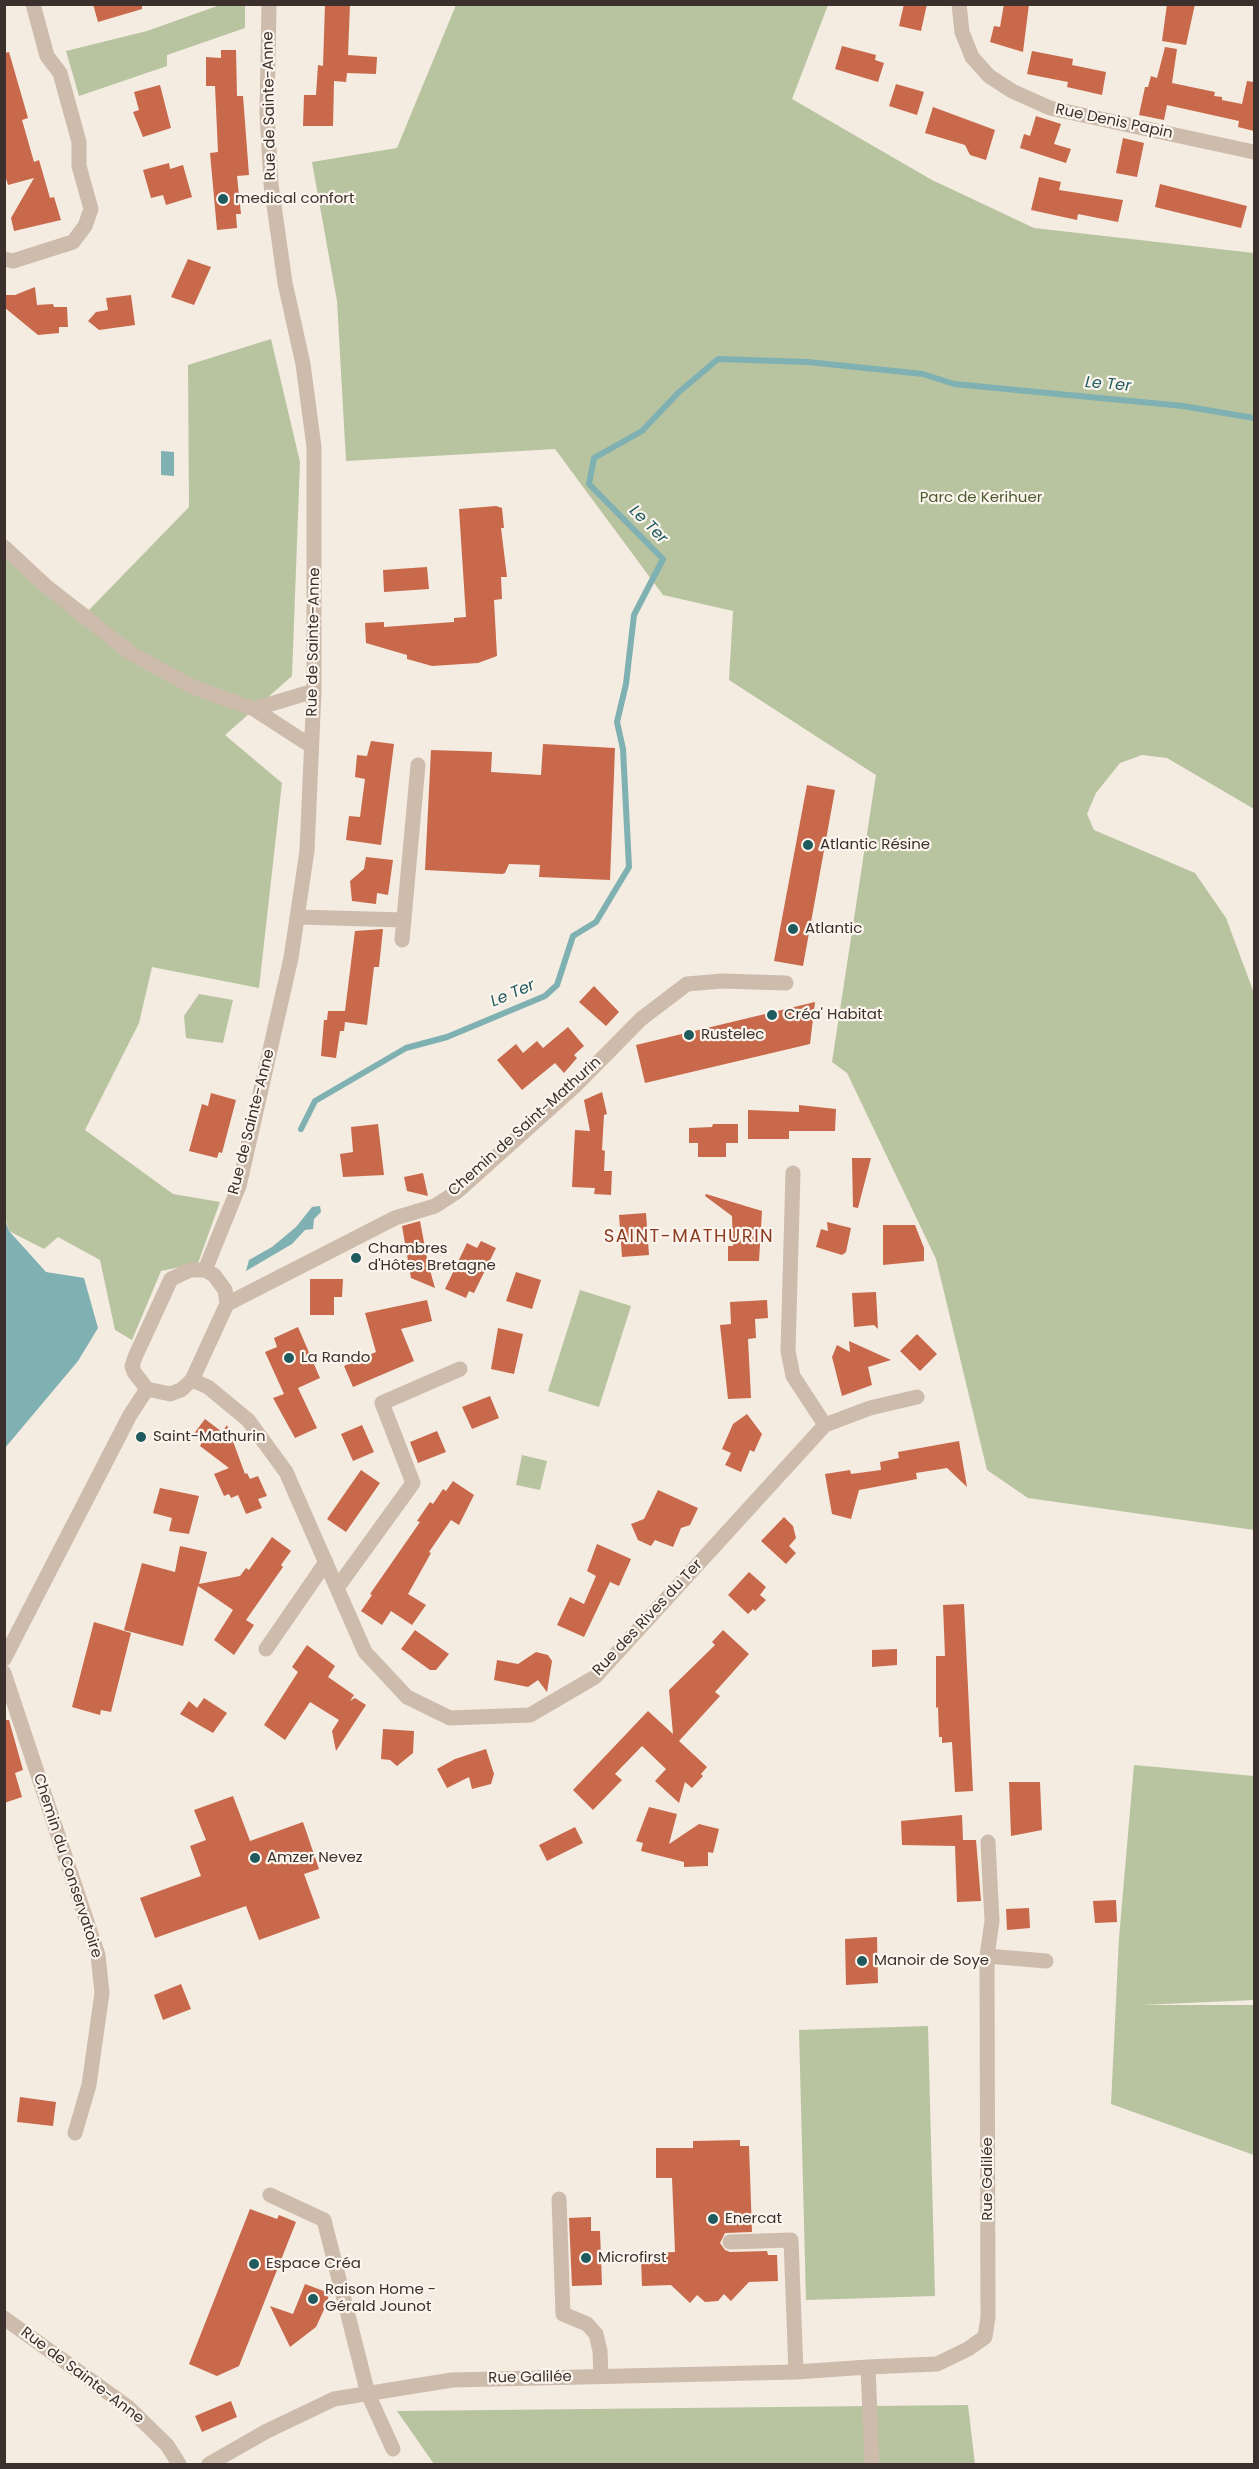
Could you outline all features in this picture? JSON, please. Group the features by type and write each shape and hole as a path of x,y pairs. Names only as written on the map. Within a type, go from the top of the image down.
{"street":[{"path":"4,259 13,261 73,242 86,226 91,209 80,166 79,142 60,73 47,56 33,4"},
{"name":"Rue de Sainte-Anne","path":"205,1270 239,1186 298,917 307,851 314,691 314,447 303,364 285,283 271,184 267,113 269,4"},
{"name":"Rue Denis Papin","path":"959,4 962,32 972,57 989,76 1012,91 1050,108 1254,152"},
{"path":"4,547 47,587 132,654 193,687 254,710 311,746"},
{"path":"254,710 314,691"},
{"path":"402,940 418,765"},
{"path":"298,917 404,920"},
{"name":"Chemin de Saint-Mathurin","path":"226,1304 395,1218 435,1206 458,1191 574,1087 641,1019 687,984 722,981 786,983"},
{"path":"793,1173 788,1351 793,1376 825,1425"},
{"path":"190,1270 205,1270 221,1283 226,1304 192,1380 181,1390 170,1394 147,1389 138,1379 132,1366 171,1279 190,1270"},
{"path":"337,1588 413,1483 382,1403 460,1369"},
{"name":"Rue des Rives du Ter","path":"192,1380 208,1387 248,1420 286,1472 365,1652 407,1696 450,1718 530,1715 595,1677 825,1425 870,1408 917,1397"},
{"path":"4,1659 130,1415 147,1389"},
{"path":"266,1649 326,1562"},
{"name":"Chemin du Conservatoire","path":"4,1673 98,1955 102,1994 89,2085 75,2133"},
{"path":"988,1842 992,1921 987,1956 1046,1961"},
{"name":"Rue Galilée","path":"208,2464 267,2431 334,2399 452,2380 796,2372 937,2364 969,2349 985,2337 988,2317 987,1956"},
{"path":"270,2195 324,2220 368,2394 393,2449"},
{"path":"559,2199 563,2314 587,2324 596,2334 600,2350 601,2376"},
{"path":"730,2242 791,2240 796,2372"},
{"name":"Rue de Sainte-Anne","path":"4,2318 128,2407 167,2445 179,2464"},
{"path":"868,2367 872,2464"}],"green space":[{"path":"220,5 245,5 245,28 167,55 167,66 79,96 66,51 147,31"},
{"name":"Parc de Kerihuer","path":"456,5 828,5 792,99 932,180 1034,228 1254,253 1254,809 1167,758 1142,755 1120,763 1096,793 1087,814 1094,830 1195,873 1226,918 1254,993 1254,1530 1028,1498 987,1470 936,1259 847,1073 832,1062 876,775 729,680 733,611 663,595 555,449 346,461 337,301 312,162 397,148"},
{"path":"271,339 300,462 292,676 225,735 282,783 259,988 152,967 139,1023 85,1130 173,1194 220,1202 198,1263 161,1271 132,1340 115,1330 100,1260 58,1237 44,1249 9,1231 5,1216 4,547 89,610 189,507 188,365"},
{"path":"199,994 233,1000 223,1043 186,1038 184,1016"},
{"path":"580,1290 631,1306 599,1407 548,1391"},
{"path":"522,1455 547,1461 540,1490 516,1485"},
{"path":"1134,1765 1254,1776 1254,2000 1142,2005 1254,2005 1254,2155 1111,2104 1119,1938"},
{"path":"928,2026 935,2296 806,2300 799,2030"},
{"path":"968,2405 975,2464 434,2464 397,2411"}],"water":[{"path":"161,451 174,452 174,476 161,475"},
{"path":"320,1206 321,1212 314,1219 313,1229 305,1230 292,1244 246,1271 249,1260 272,1247 296,1227 312,1207"},
{"path":"4,1216 9,1231 46,1272 84,1278 98,1328 78,1361 5,1448"}],"building":[{"path":"93,4 142,4 142,9 98,22"},
{"path":"325,4 350,4 348,55 377,57 376,74 347,73 346,82 334,81 333,126 303,126 304,95 316,95 318,65 323,66"},
{"path":"904,4 927,4 921,31 899,26"},
{"path":"1004,4 1029,4 1023,52 990,42 994,26 1000,27"},
{"path":"1167,4 1195,4 1186,45 1162,41"},
{"path":"842,46 876,55 875,60 884,63 878,82 835,69"},
{"path":"1165,47 1177,49 1172,83 1215,92 1214,96 1222,97 1222,100 1242,104 1247,81 1254,82 1254,131 1238,127 1239,121 1167,105 1164,120 1139,115 1145,87 1148,87 1151,76 1157,78"},
{"path":"221,50 236,50 237,96 243,96 249,175 237,176 241,214 236,214 237,228 217,230 210,153 218,152 215,86 206,86 206,57 221,58"},
{"path":"1032,51 1073,59 1072,65 1106,72 1102,95 1067,87 1068,82 1027,74"},
{"path":"9,52 28,118 22,120 34,162 39,160 50,198 54,197 61,220 14,231 11,218 34,178 8,185 4,172 4,53"},
{"path":"896,84 924,92 917,115 889,106"},
{"path":"160,85 171,128 143,137 133,112 139,110 134,92"},
{"path":"933,107 995,130 986,160 970,155 965,145 925,133"},
{"path":"1036,116 1061,124 1054,144 1071,149 1066,163 1020,148 1024,134 1030,136"},
{"path":"1123,138 1144,143 1137,177 1116,173"},
{"path":"169,163 170,169 183,165 192,197 166,205 163,195 151,198 143,170"},
{"path":"1039,177 1061,182 1059,190 1123,200 1118,222 1078,214 1077,220 1031,210"},
{"path":"1160,184 1247,206 1241,228 1155,207"},
{"path":"188,259 211,267 194,305 171,297"},
{"path":"35,287 37,305 53,304 54,307 67,307 68,327 59,327 59,333 38,335 4,307 4,295 15,295"},
{"path":"131,295 135,325 99,330 88,321 96,312 108,310 106,298"},
{"path":"496,506 502,508 504,528 501,528 507,577 501,577 502,599 494,600 497,656 478,663 432,666 407,659 407,655 366,643 365,623 384,622 384,627 454,622 454,618 466,617 459,509"},
{"path":"427,567 429,589 384,592 383,570"},
{"path":"371,741 394,744 381,845 346,840 349,816 360,817 365,779 355,777 357,755 367,756"},
{"path":"543,744 615,748 610,880 539,877 540,865 509,864 505,873 502,874 425,870 431,750 492,752 491,772 541,775"},
{"path":"807,785 835,790 803,966 774,961"},
{"path":"366,857 393,860 388,895 377,893 376,904 352,901 350,881 364,869"},
{"path":"383,929 379,967 374,967 367,1025 345,1022 344,1031 340,1031 336,1058 321,1056 324,1020 327,1020 328,1011 345,1011 355,931"},
{"path":"594,986 619,1012 606,1026 579,1002"},
{"path":"815,1002 810,1044 645,1083 636,1045"},
{"path":"568,1027 584,1046 574,1055 577,1058 564,1073 555,1063 522,1090 497,1060 516,1044 523,1053 537,1041 543,1048"},
{"path":"602,1092 607,1114 604,1115 602,1150 605,1151 604,1171 612,1171 611,1195 594,1194 595,1188 572,1187 575,1130 590,1131 584,1100"},
{"path":"211,1093 236,1100 222,1153 219,1152 217,1158 189,1151 202,1104 208,1106"},
{"path":"799,1105 836,1109 835,1131 789,1131 789,1139 748,1139 748,1110 799,1112"},
{"path":"378,1124 384,1175 343,1177 340,1154 353,1152 351,1127"},
{"path":"713,1124 738,1124 738,1143 726,1143 726,1157 698,1157 698,1143 689,1143 689,1128 712,1127"},
{"path":"852,1158 871,1158 858,1208 853,1207"},
{"path":"423,1173 428,1196 407,1191 404,1177"},
{"path":"706,1194 762,1211 759,1261 728,1261 728,1246 733,1246 732,1216 705,1196"},
{"path":"646,1213 649,1255 622,1257 619,1215"},
{"path":"420,1221 435,1288 411,1278 402,1226"},
{"path":"827,1222 851,1228 846,1252 842,1255 816,1247 821,1229 828,1231"},
{"path":"883,1225 915,1225 924,1248 924,1261 883,1265"},
{"path":"481,1241 496,1248 474,1293 469,1291 466,1298 445,1289 467,1243 477,1248"},
{"path":"516,1272 541,1280 532,1309 506,1301"},
{"path":"310,1279 343,1279 342,1297 334,1297 334,1315 310,1315"},
{"path":"876,1292 878,1329 874,1325 854,1327 852,1293"},
{"path":"427,1300 432,1321 401,1329 414,1361 353,1387 344,1366 376,1352 365,1313"},
{"path":"767,1300 768,1318 755,1319 756,1338 748,1339 751,1398 728,1399 720,1325 731,1324 730,1302"},
{"name":"La Rando","path":"298,1327 320,1378 298,1388 317,1428 295,1438 273,1398 284,1394 265,1352 277,1347 274,1338"},
{"path":"498,1328 523,1334 514,1374 491,1369"},
{"path":"917,1334 937,1354 920,1371 900,1351"},
{"path":"849,1341 891,1360 868,1367 872,1385 842,1396 832,1357 837,1345 850,1352"},
{"path":"490,1396 499,1418 472,1429 462,1407"},
{"path":"747,1414 762,1434 754,1452 750,1450 741,1472 725,1465 731,1453 722,1449 733,1424"},
{"path":"205,1419 222,1432 227,1425 245,1474 247,1473 250,1479 258,1476 267,1496 258,1499 262,1508 246,1514 238,1495 231,1498 229,1494 224,1496 214,1474 229,1468 200,1446 202,1442 193,1435"},
{"path":"362,1425 374,1452 353,1461 341,1434"},
{"path":"437,1431 446,1452 418,1463 410,1442"},
{"path":"959,1441 967,1487 947,1468 916,1473 917,1479 859,1490 851,1519 832,1514 825,1474 850,1470 851,1474 881,1470 880,1462 899,1458 898,1452"},
{"path":"361,1470 380,1483 346,1532 327,1519"},
{"path":"453,1481 474,1495 459,1525 451,1520 429,1552 431,1553 408,1594 426,1605 412,1625 391,1611 382,1625 361,1611 372,1595 370,1594 420,1522 417,1521 430,1502 433,1504 443,1489 446,1491"},
{"path":"160,1488 199,1496 189,1534 169,1531 172,1518 153,1513"},
{"path":"658,1490 698,1508 690,1525 681,1528 673,1547 655,1540 651,1546 638,1540 631,1524 644,1519"},
{"path":"784,1517 793,1526 796,1538 789,1546 796,1553 786,1564 761,1541"},
{"path":"272,1537 291,1551 281,1565 283,1567 246,1620 254,1625 234,1655 214,1640 233,1610 198,1586 183,1646 124,1630 142,1563 175,1572 180,1546 207,1552 199,1584 240,1576 246,1568 249,1570"},
{"path":"597,1544 631,1559 619,1586 610,1582 584,1637 557,1625 570,1597 584,1604 596,1576 587,1571"},
{"path":"749,1572 766,1587 760,1595 766,1600 755,1611 753,1609 748,1614 728,1595"},
{"path":"964,1604 973,1791 955,1792 952,1742 942,1743 942,1737 939,1737 938,1707 936,1708 936,1656 945,1656 943,1605"},
{"path":"94,1622 131,1633 111,1712 101,1710 100,1715 72,1707"},
{"path":"415,1630 449,1654 436,1670 430,1670 401,1649"},
{"path":"723,1630 749,1654 715,1692 720,1696 679,1741 707,1767 701,1774 703,1776 692,1788 685,1782 679,1803 655,1781 666,1769 642,1746 615,1774 622,1780 593,1810 573,1790 648,1711 673,1734 669,1690 715,1645 712,1642"},
{"path":"307,1645 335,1666 328,1677 354,1695 350,1701 355,1698 366,1705 336,1751 332,1731 339,1720 310,1702 285,1740 264,1725 298,1672 292,1667"},
{"path":"897,1649 897,1665 872,1667 872,1650"},
{"path":"536,1652 548,1655 552,1661 547,1692 538,1680 528,1687 494,1680 497,1660 518,1664"},
{"path":"204,1698 227,1713 213,1733 180,1714 189,1701 197,1708"},
{"path":"4,1720 9,1720 23,1770 15,1773 22,1797 4,1803"},
{"path":"383,1729 414,1731 413,1753 397,1766 390,1760 381,1759"},
{"path":"486,1749 494,1774 491,1784 472,1789 469,1777 447,1788 437,1769 455,1759"},
{"path":"1009,1782 1040,1782 1042,1830 1011,1836"},
{"name":"Amzer Nevez","path":"233,1796 250,1841 303,1822 319,1869 304,1874 320,1918 259,1940 246,1906 155,1938 140,1898 201,1876 190,1846 206,1840 194,1810"},
{"path":"649,1807 677,1814 669,1844 699,1824 719,1829 713,1853 708,1852 708,1866 684,1867 684,1862 641,1851 643,1843 636,1841"},
{"path":"962,1815 963,1840 976,1840 981,1901 957,1902 955,1846 902,1845 901,1821"},
{"path":"575,1827 583,1843 547,1861 539,1845"},
{"path":"1116,1900 1117,1922 1095,1923 1093,1901"},
{"path":"1029,1908 1030,1928 1007,1930 1006,1909"},
{"name":"Manoir de Soye","path":"877,1937 878,1983 846,1985 845,1939"},
{"path":"181,1984 191,2009 163,2020 154,1995"},
{"path":"20,2097 56,2102 53,2126 17,2122"},
{"name":"Enercat","path":"740,2140 740,2146 749,2146 752,2232 725,2233 720,2243 725,2250 730,2252 767,2251 768,2255 777,2255 778,2281 749,2282 731,2301 724,2294 718,2301 705,2302 697,2295 690,2303 671,2285 642,2286 641,2259 650,2259 650,2253 675,2252 672,2178 656,2178 656,2148 693,2148 693,2141"},
{"name":"Espace Créa","path":"250,2209 277,2219 279,2215 296,2222 239,2366 217,2376 189,2364"},
{"name":"Microfirst","path":"591,2217 591,2231 600,2231 602,2285 572,2286 569,2218"},
{"name":"Espace Créa","path":"305,2284 329,2293 327,2303 316,2327 290,2347 270,2306 293,2314"},
{"path":"231,2401 237,2417 202,2432 195,2416"}],"waterway":[{"name":"Le Ter","path":"301,1129 315,1101 406,1048 447,1037 545,996 557,985 573,936 596,922 629,867 623,749 617,722 626,684 634,615 663,559 589,484 594,458 642,431 679,392 718,359 808,362 923,374 954,384 1183,406 1254,418"}],"place":[{"name":"medical confort","path":"223,199"},
{"name":"Atlantic Résine","path":"808,845"},
{"name":"Atlantic","path":"793,929"},
{"name":"Créa' Habitat","path":"772,1015"},
{"name":"Rustelec","path":"689,1035"},
{"name":"Chambres d'Hôtes Bretagne","path":"356,1258"},
{"name":"La Rando","path":"289,1358"},
{"name":"Saint-Mathurin","path":"141,1437"},
{"name":"Amzer Nevez","path":"255,1858"},
{"name":"Manoir de Soye","path":"862,1961"},
{"name":"Enercat","path":"713,2219"},
{"name":"Microfirst","path":"586,2258"},
{"name":"Espace Créa","path":"254,2264"},
{"name":"Raison Home - Gérald Jounot","path":"313,2299"}],"district":[{"name":"SAINT-MATHURIN","path":"689,1237"}]}
